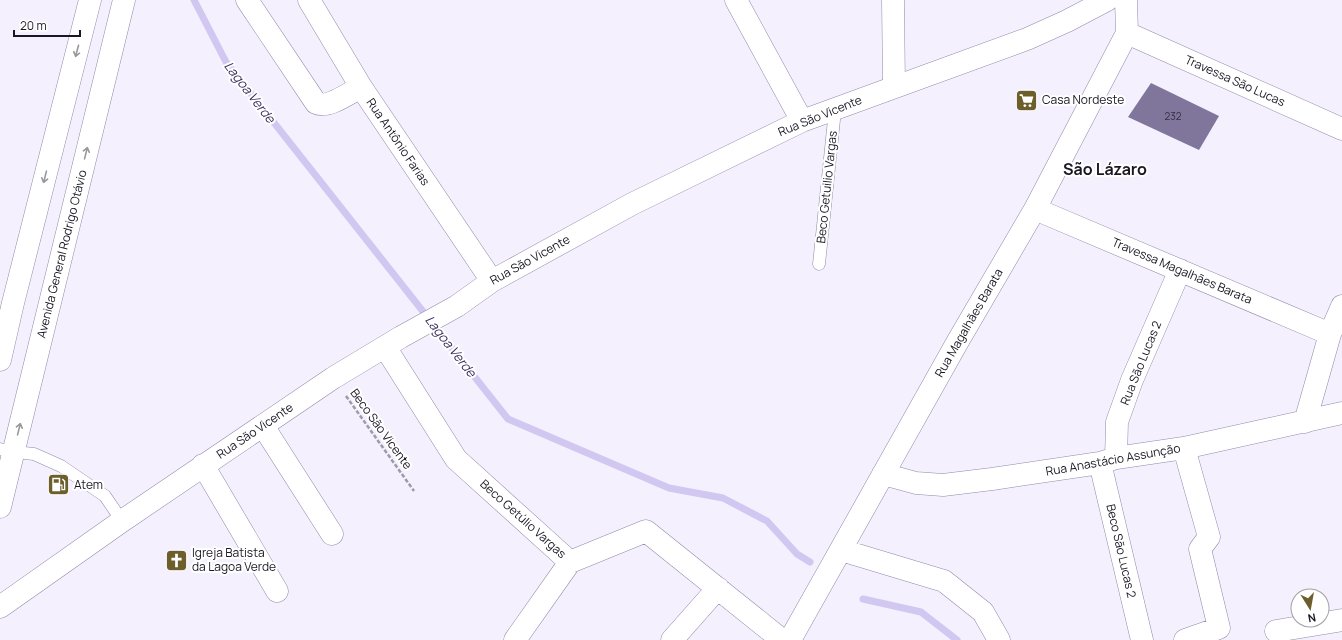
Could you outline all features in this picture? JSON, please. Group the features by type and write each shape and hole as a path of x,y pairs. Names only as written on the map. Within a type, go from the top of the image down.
{"street":[{"path":"0,360 7,300 90,0"},
{"name":"Avenida General Rodrigo Otávio","path":"0,507 7,451 124,0"},
{"path":"247,0 306,91 316,103 320,105 328,104 361,87"},
{"name":"Rua Antônio Farias","path":"309,0 361,87 492,281"},
{"path":"736,0 802,121"},
{"path":"893,0 894,87"},
{"name":"Rua São Vicente","path":"0,607 203,465 333,378 457,306 492,281 632,204 802,121 1027,38 1067,21 1107,0"},
{"name":"Rua Magalhães Barata","path":"790,640 958,341 1035,209 1127,33 1126,0"},
{"name":"Travessa São Lucas","path":"1127,33 1342,129"},
{"name":"Travessa Magalhães Barata","path":"1035,209 1330,334"},
{"name":"Rua São Lucas 2","path":"1108,461 1117,422 1132,380 1180,270"},
{"path":"1305,422 1330,334 1342,306"},
{"name":"Beco Getúlio Vargas","path":"385,347 456,459 570,562 646,531 782,640"},
{"name":"Rua Anastácio Assunção","path":"883,474 916,483 943,485 992,480 1184,448 1342,413"},
{"path":"263,426 332,534"},
{"path":"1184,448 1209,537 1200,549 1219,628 1185,640"},
{"name":"Beco São Lucas 2","path":"1108,461 1142,640"},
{"path":"203,465 277,591"},
{"path":"841,550 944,581 983,612 999,640"},
{"path":"514,640 570,562"},
{"path":"672,640 718,588"},
{"path":"1276,631 1342,620"}],"lane":[{"name":"Beco Getuilio Vargas","path":"819,264 835,110"},
{"path":"7,451 34,454 61,466 105,496 122,521"}],"path":[{"name":"Beco São Vicente","path":"333,378 414,491"}],"building":[{"path":"1151,83 1219,116 1199,150 1128,117"}],"waterway":[{"name":"Lagoa Verde","path":"194,0 226,62 508,419 669,488 723,498 767,521 797,554 810,562"},
{"name":"Lagoa Verde","path":"863,599 921,612 957,640"}],"place":[{"name":"Casa Nordeste","path":"1027,100"},
{"name":"Atem","path":"59,485"},
{"name":"Igreja Batista da Lagoa Verde","path":"177,560"}],"district":[{"name":"São Lázaro","path":"1105,169"}]}
